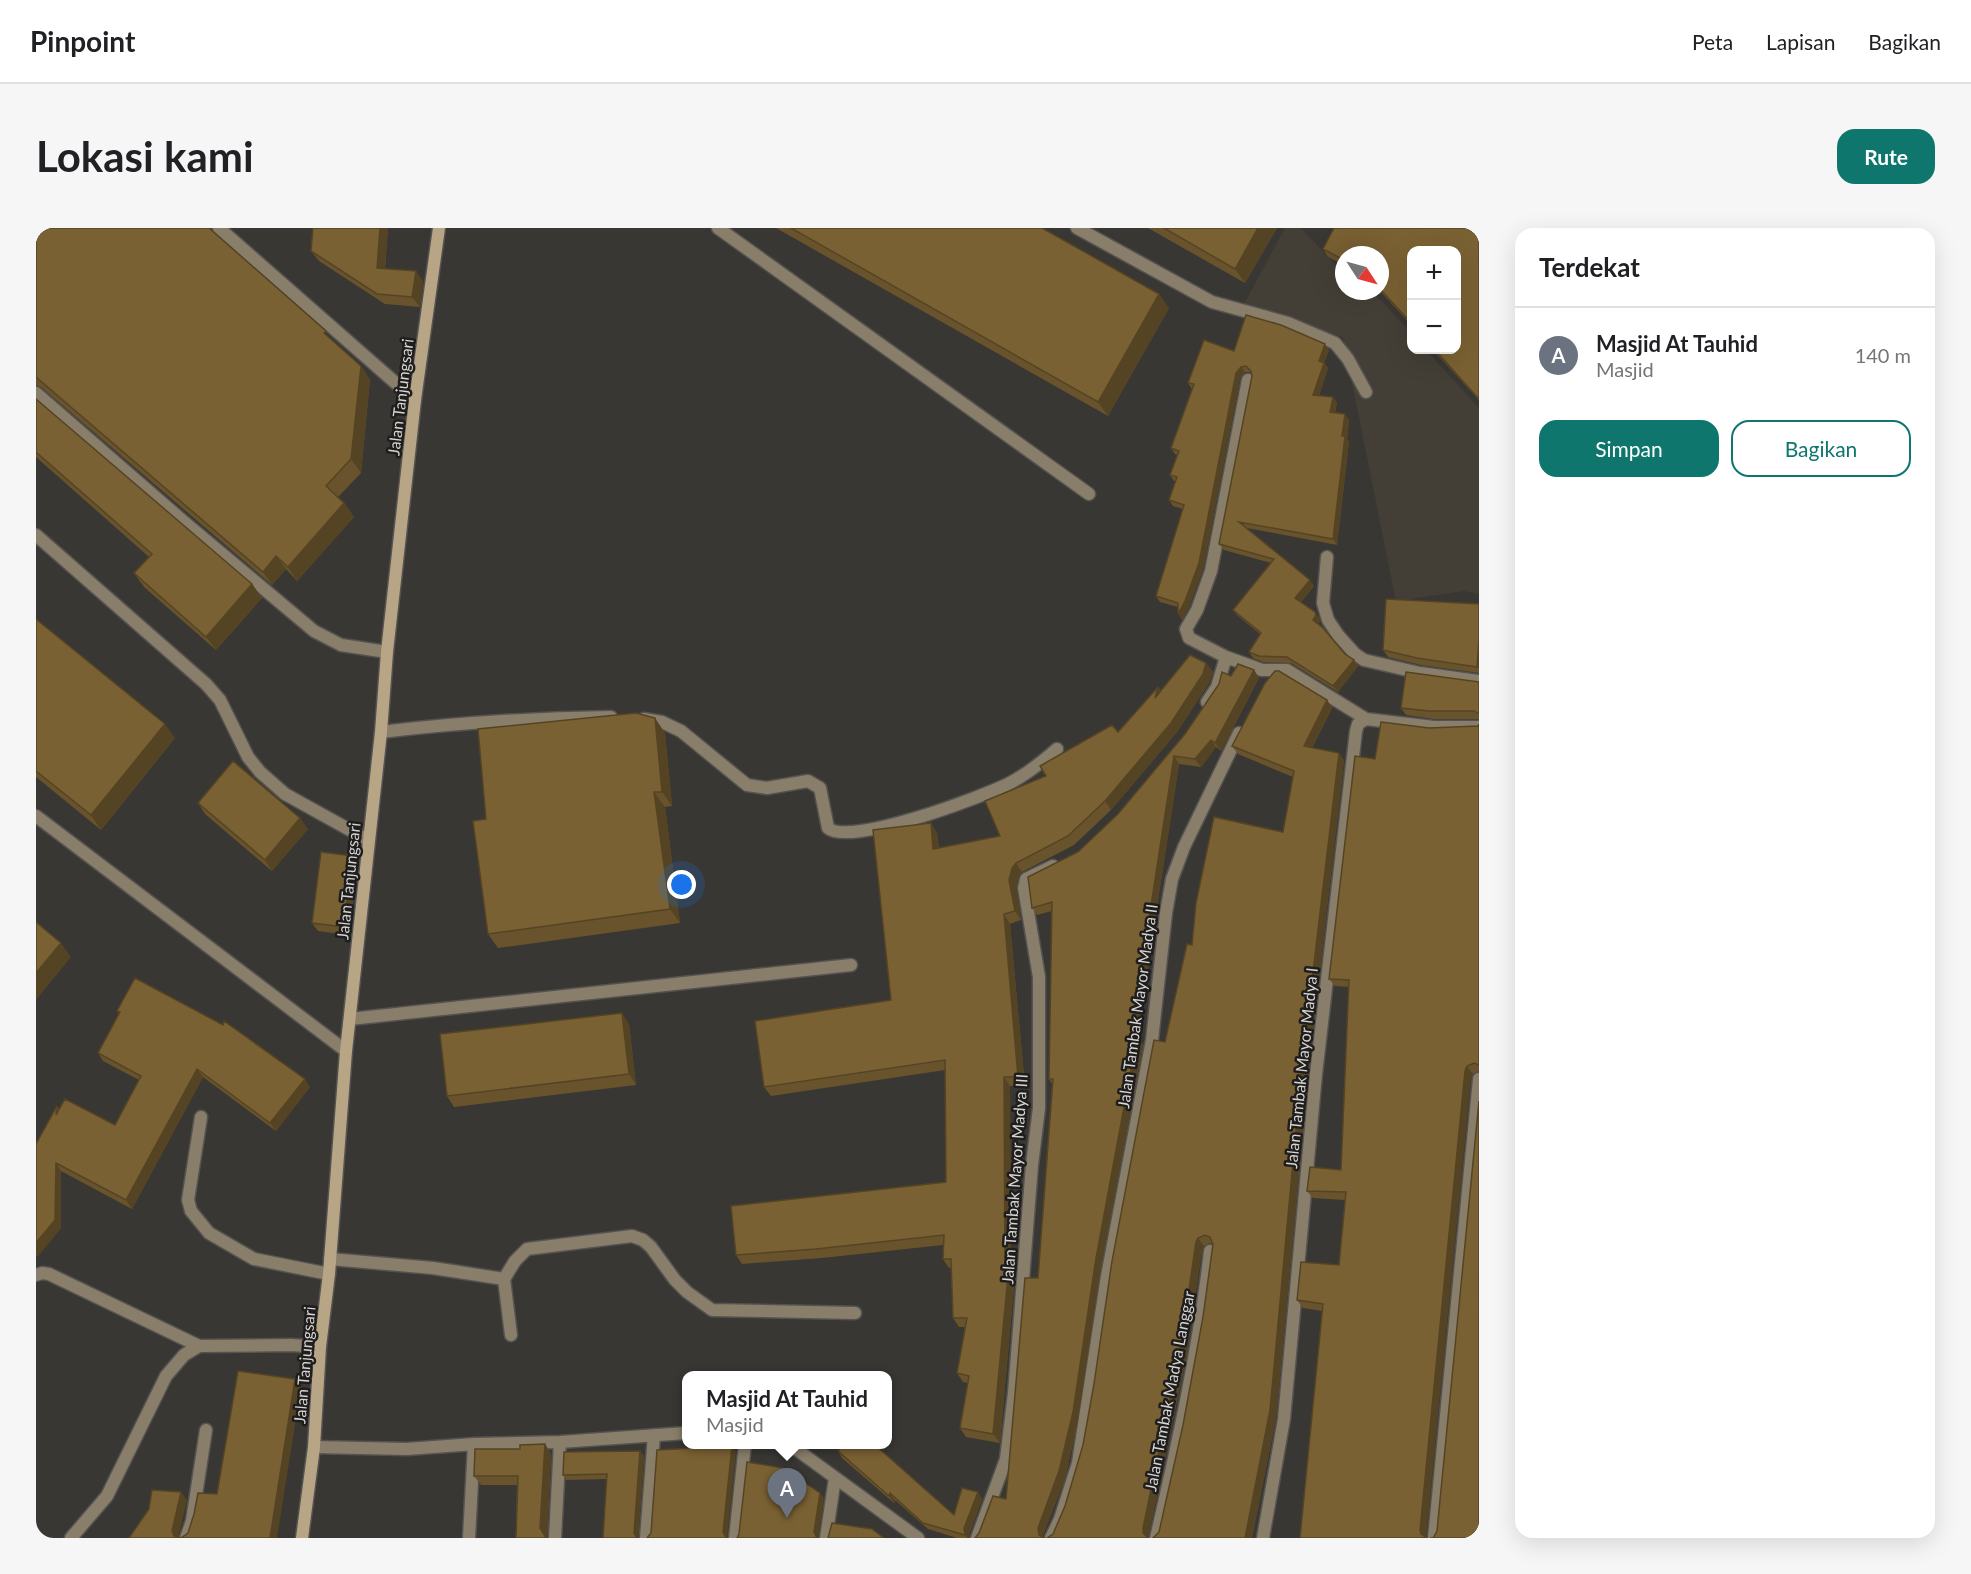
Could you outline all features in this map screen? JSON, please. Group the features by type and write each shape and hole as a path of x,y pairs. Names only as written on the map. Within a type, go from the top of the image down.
{"main road":[{"name":"Jalan Tanjungsari","path":"302,1538 314,1447 320,1347 329,1274 346,1051 381,732 387,652 415,400 439,228"}],"street":[{"path":"219,228 415,400"},
{"path":"718,228 1089,494"},
{"path":"1077,228 1212,302 1288,322 1335,343 1343,351 1366,392"},
{"path":"1248,380 1211,571 1197,610 1186,629 1187,637 1226,657 1272,675 1287,670 1366,719 1434,727 1479,727"},
{"path":"36,393 314,631 341,645 387,652"},
{"path":"36,535 206,684 220,700 248,757 260,772 285,794 368,840"},
{"path":"1327,557 1323,603 1328,620 1355,654 1364,660 1420,673 1479,681"},
{"path":"1200,712 1217,687 1226,657"},
{"path":"381,732 430,726 564,717 630,717 662,722 681,731 747,785 767,788 808,781 814,784 820,788 828,828 834,833 884,827 936,813 1008,784 1037,766 1057,749"},
{"name":"Jalan Tambak Mayor Madya I","path":"1263,1538 1284,1419 1316,1074 1354,740 1358,724 1366,719"},
{"name":"Jalan Tambak Mayor Madya II","path":"1051,1538 1060,1519 1078,1463 1107,1276 1152,1040 1172,879 1184,846 1243,726"},
{"path":"36,816 346,1051"},
{"name":"Jalan Tambak Mayor Madya III","path":"977,1538 1006,1459 1039,1108 1040,977 1024,888 1026,879 1060,862"},
{"path":"350,1019 851,966"},
{"path":"1434,1538 1479,1079"},
{"path":"201,1117 188,1200 197,1221 208,1233 254,1259 329,1274"},
{"path":"511,1335 504,1279 515,1261 527,1249 632,1236 643,1240 651,1247 675,1280 712,1310 855,1313"},
{"name":"Jalan Tambak Madya Langgar","path":"1156,1538 1195,1359 1210,1251"},
{"path":"330,1259 423,1267 504,1279"},
{"path":"36,1275 49,1274 199,1346 320,1347"},
{"path":"71,1538 96,1511 117,1480 166,1376 184,1355 199,1346"},
{"path":"186,1538 192,1521 206,1430"},
{"path":"314,1447 406,1449 474,1443 560,1442 682,1433"},
{"path":"646,1538 654,1435"},
{"path":"555,1538 560,1442"},
{"path":"469,1538 474,1443"},
{"path":"735,1538 744,1449"},
{"path":"796,1449 914,1536"},
{"path":"826,1538 835,1478"}],"shaded area":[{"path":"1285,228 1301,228 1335,264 1335,300 1381,300 1407,329 1407,354 1430,354 1479,408 1479,594 1464,591 1396,601 1343,337 1243,306"}],"building":[{"path":"36,228 209,228 326,331 324,333 361,366 351,459 326,486 344,503 288,567 276,556 263,572 36,377"},
{"path":"313,228 380,228 377,268 416,271 412,297 377,294 311,251"},
{"path":"791,228 1042,228 1159,294 1098,402"},
{"path":"1164,228 1258,228 1235,269"},
{"path":"1334,228 1479,228 1479,399 1439,354 1461,354 1461,246 1407,246 1407,319 1389,299 1389,246 1335,246 1335,255 1323,249"},
{"path":"1246,315 1281,325 1325,344 1319,361 1324,363 1313,395 1333,397 1330,412 1345,414 1342,436 1345,436 1333,539 1239,522 1310,580 1295,598 1315,612 1313,620 1345,654 1354,660 1333,686 1287,657 1259,656 1249,652 1261,633 1233,610 1274,559 1219,544 1252,376 1246,366 1241,367 1236,373 1199,563 1185,601 1178,614 1178,603 1156,596 1184,505 1169,500 1177,477 1170,475 1179,451 1171,448 1194,384 1188,383 1204,340 1234,351"},
{"path":"36,399 252,584 206,637 134,573 152,554 36,452"},
{"path":"1386,599 1479,604 1477,667 1417,658 1383,650"},
{"path":"36,619 165,724 91,815 36,771"},
{"path":"1190,655 1206,663 1203,674 1171,723 1105,801 1068,836 1016,863 1012,868 1009,880 1015,911 1004,914 1018,1077 1004,1077 1005,1276 1008,1276 993,1434 960,1428 969,1376 957,1373 967,1318 953,1318 951,1259 943,1259 944,1235 736,1255 731,1206 946,1182 945,1060 764,1087 755,1021 891,1000 873,830 931,823 933,849 1000,836 985,801 1046,776 1040,766 1112,725 1118,732 1158,687 1155,698"},
{"path":"1238,664 1254,670 1215,743 1211,740 1195,759 1174,756 1131,1036 1137,1037 1096,1258 1073,1412 1059,1471 1038,1528 1039,1535 1045,1538 975,1538 993,1496 1006,1499 1025,1278 1038,1278 1053,1079 1049,1079 1052,902 1032,908 1028,877 1078,852 1118,814 1185,734 1219,684 1222,672 1231,676"},
{"path":"1275,671 1279,671 1327,700 1304,746 1339,753 1302,1065 1270,1410 1245,1538 1153,1538 1159,1532 1183,1425 1203,1317 1213,1244 1210,1237 1205,1235 1198,1238 1196,1242 1180,1350 1143,1528 1143,1533 1148,1538 1047,1538 1053,1534 1065,1506 1083,1445 1112,1261 1154,1040 1165,1042 1187,944 1192,945 1196,903 1214,817 1283,832 1294,771 1232,746 1265,683"},
{"path":"1406,672 1479,682 1479,714 1474,711 1429,711 1401,708"},
{"path":"636,713 655,718 662,792 654,792 670,909 488,934 473,821 486,819 478,729"},
{"path":"1381,722 1429,728 1478,726 1479,724 1479,1065 1474,1063 1467,1066 1465,1071 1420,1530 1421,1534 1427,1538 1300,1538 1323,1304 1297,1300 1301,1262 1339,1265 1346,1192 1307,1191 1310,1167 1341,1170 1349,980 1329,979 1355,756 1375,759"},
{"path":"233,761 300,818 265,860 198,803"},
{"path":"321,852 352,856 344,927 312,923"},
{"path":"36,922 61,943 36,973"},
{"path":"135,978 223,1025 224,1021 305,1079 270,1123 197,1069 126,1200 56,1163 55,1220 36,1243 36,1144 57,1106 56,1115 65,1099 115,1125 141,1076 98,1053"},
{"path":"622,1013 629,1074 447,1096 440,1034"},
{"path":"1479,1101 1479,1538 1433,1538 1437,1531"},
{"path":"238,1371 295,1379 270,1538 181,1538 188,1533 198,1493 217,1494"},
{"path":"545,1444 540,1528 545,1538 516,1538 518,1476 474,1476 475,1449 520,1449 520,1445"},
{"path":"732,1449 723,1532 726,1538 647,1538 651,1533 657,1450"},
{"path":"839,1449 880,1449 954,1515 962,1488 978,1492 964,1528 965,1535 923,1523 838,1451"},
{"path":"640,1451 634,1533 637,1538 603,1538 607,1474 563,1475 564,1452"},
{"path":"747,1462 783,1468 820,1493 814,1532 817,1538 737,1538"},
{"path":"152,1490 181,1492 172,1531 174,1536 181,1538 129,1538 149,1509"},
{"path":"832,1523 872,1529 884,1538 828,1538"}],"place":[{"name":"Masjid At Tauhid","path":"787,1518"}]}
